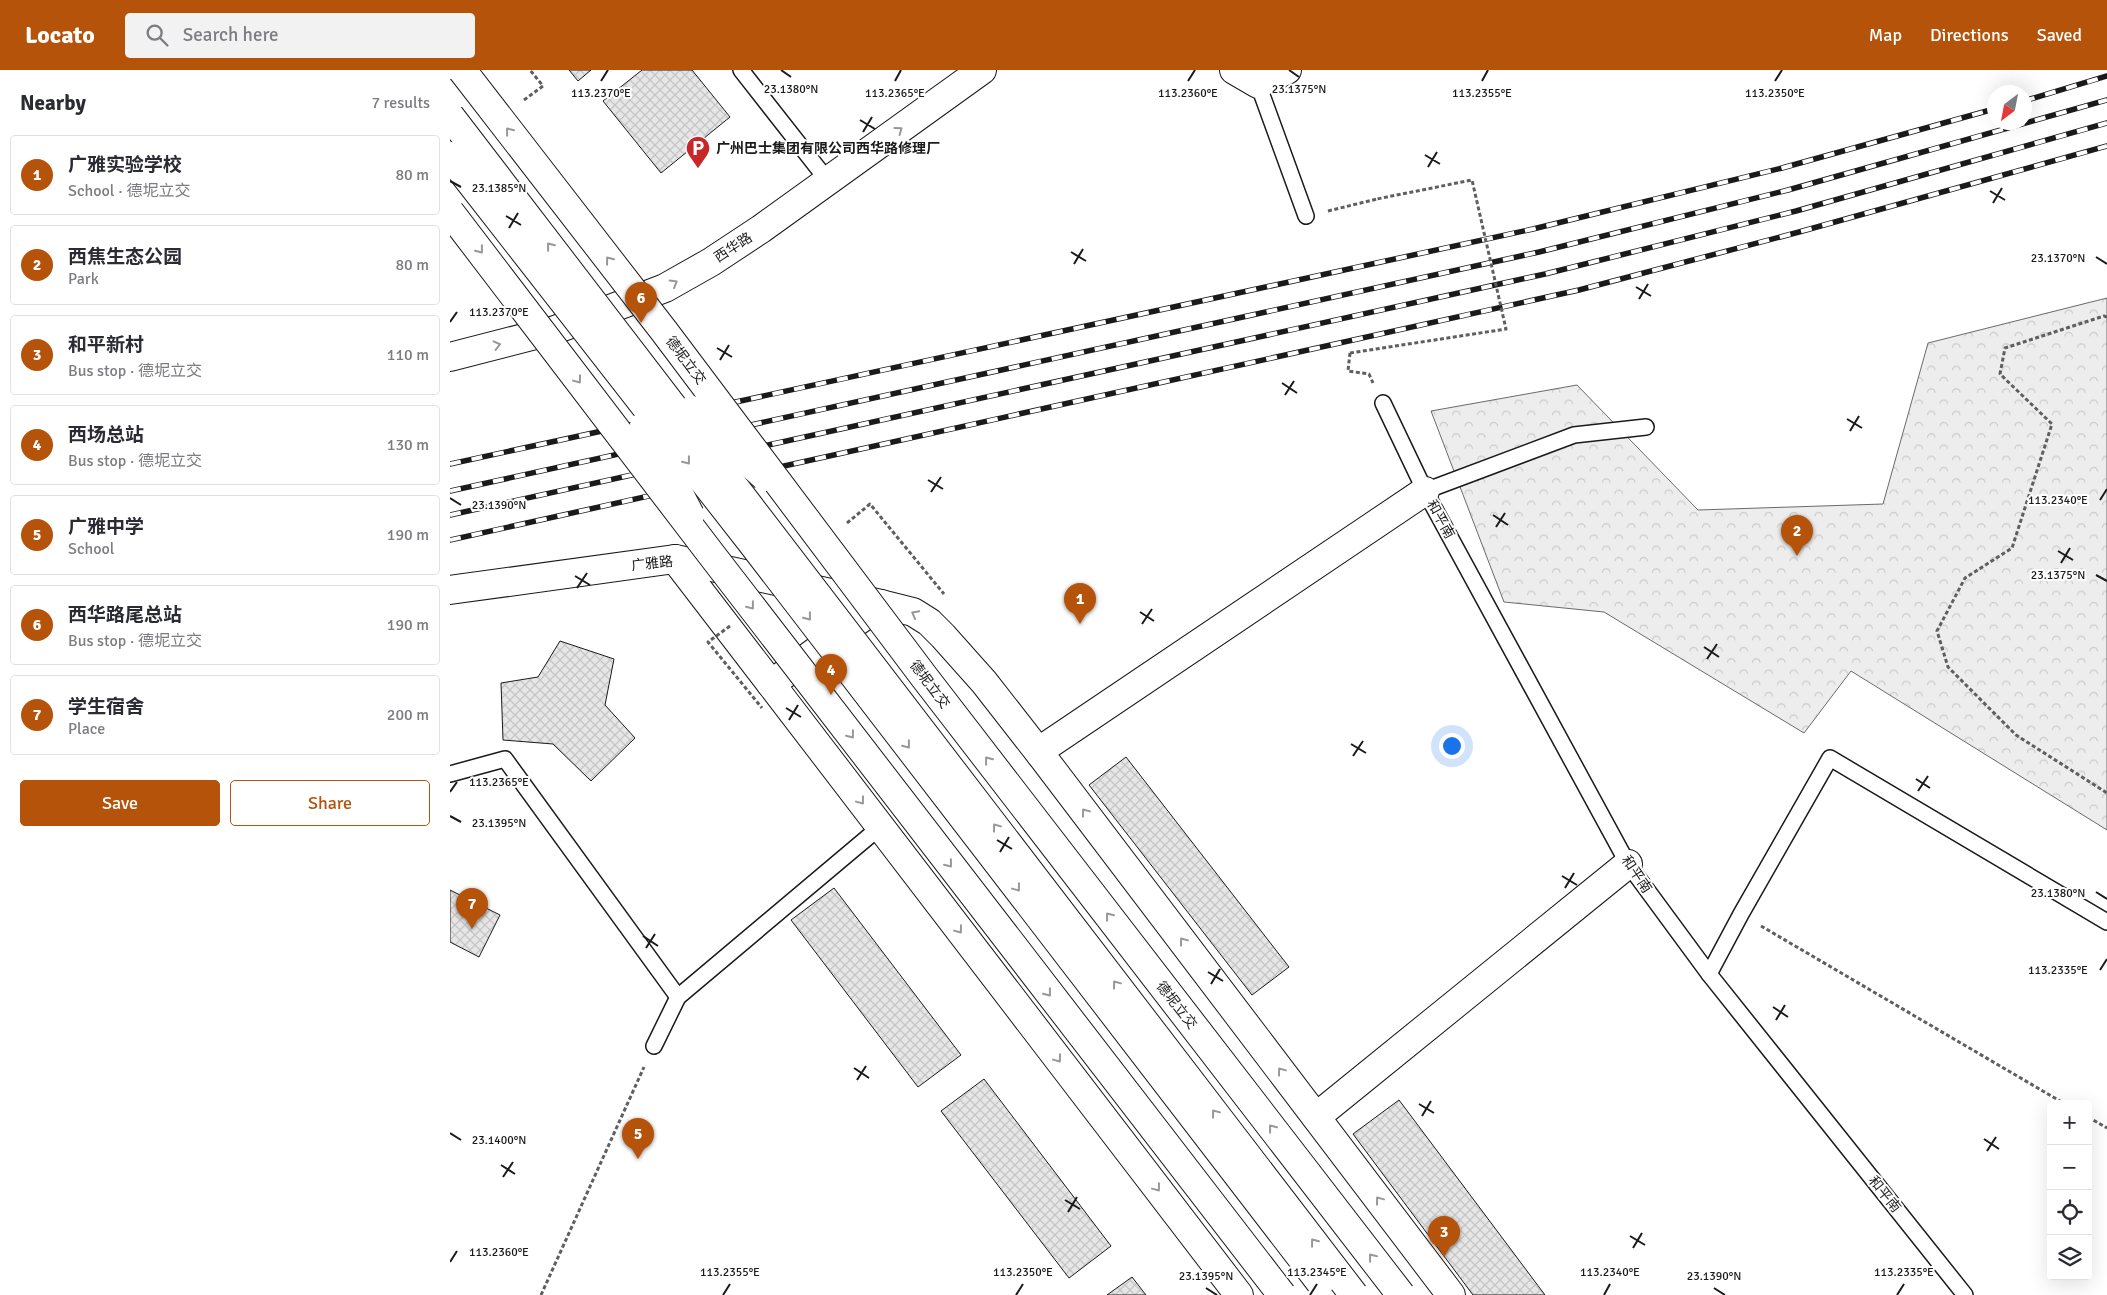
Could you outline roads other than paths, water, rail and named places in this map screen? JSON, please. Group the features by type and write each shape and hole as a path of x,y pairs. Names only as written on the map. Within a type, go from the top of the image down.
{"main road":[{"name":"德坭立交","path":"462,70 664,331 925,678 1402,1295"},
{"name":"西华路","path":"450,357 555,330 664,288 711,262 760,230 982,70"},
{"path":"1234,70 1258,84 1287,70"},
{"path":"450,116 752,543 1330,1295"},
{"path":"450,156 768,530 1354,1295"},
{"path":"450,212 710,554 1282,1295"},
{"path":"664,331 768,530"},
{"path":"623,361 717,433 797,508"},
{"path":"623,361 710,554"},
{"path":"1041,755 1045,747 1425,490"},
{"path":"675,559 767,696 880,827 1239,1295"},
{"name":"广雅路","path":"450,590 675,559 881,604 912,612 928,622 944,636 984,682 1041,755 1451,1295"},
{"path":"767,696 881,604"},
{"path":"1316,1117 1628,864"}],"lane":[{"path":"741,70 828,181"},
{"path":"1258,84 1306,216"},
{"name":"和平南","path":"1383,404 1425,490 1628,864 1709,974 1965,1295"},
{"path":"1425,490 1574,435 1646,427"},
{"path":"1709,974 1830,758 2107,922"},
{"path":"450,774 506,759 678,997"},
{"path":"654,1046 678,997 880,827"}],"railway":[{"path":"2032,99 2107,76"},
{"path":"450,491 1539,252 1788,190 2107,100"},
{"path":"450,464 1533,229 1782,168 1987,111"},
{"path":"450,515 1545,274 1796,211 2107,123"},
{"path":"450,540 1579,290 1799,232 2107,146"}],"place":[{"name":"广州巴士集团有限公司西华路修理厂","path":"698,169"},
{"name":"西华路尾总站","path":"641,323"},
{"name":"西焦生态公园","path":"1797,556"},
{"name":"广雅实验学校","path":"1080,624"},
{"name":"西场总站","path":"831,695"},
{"name":"学生宿舍","path":"472,929"},
{"name":"广雅中学","path":"638,1159"},
{"name":"和平新村","path":"1444,1257"}]}
